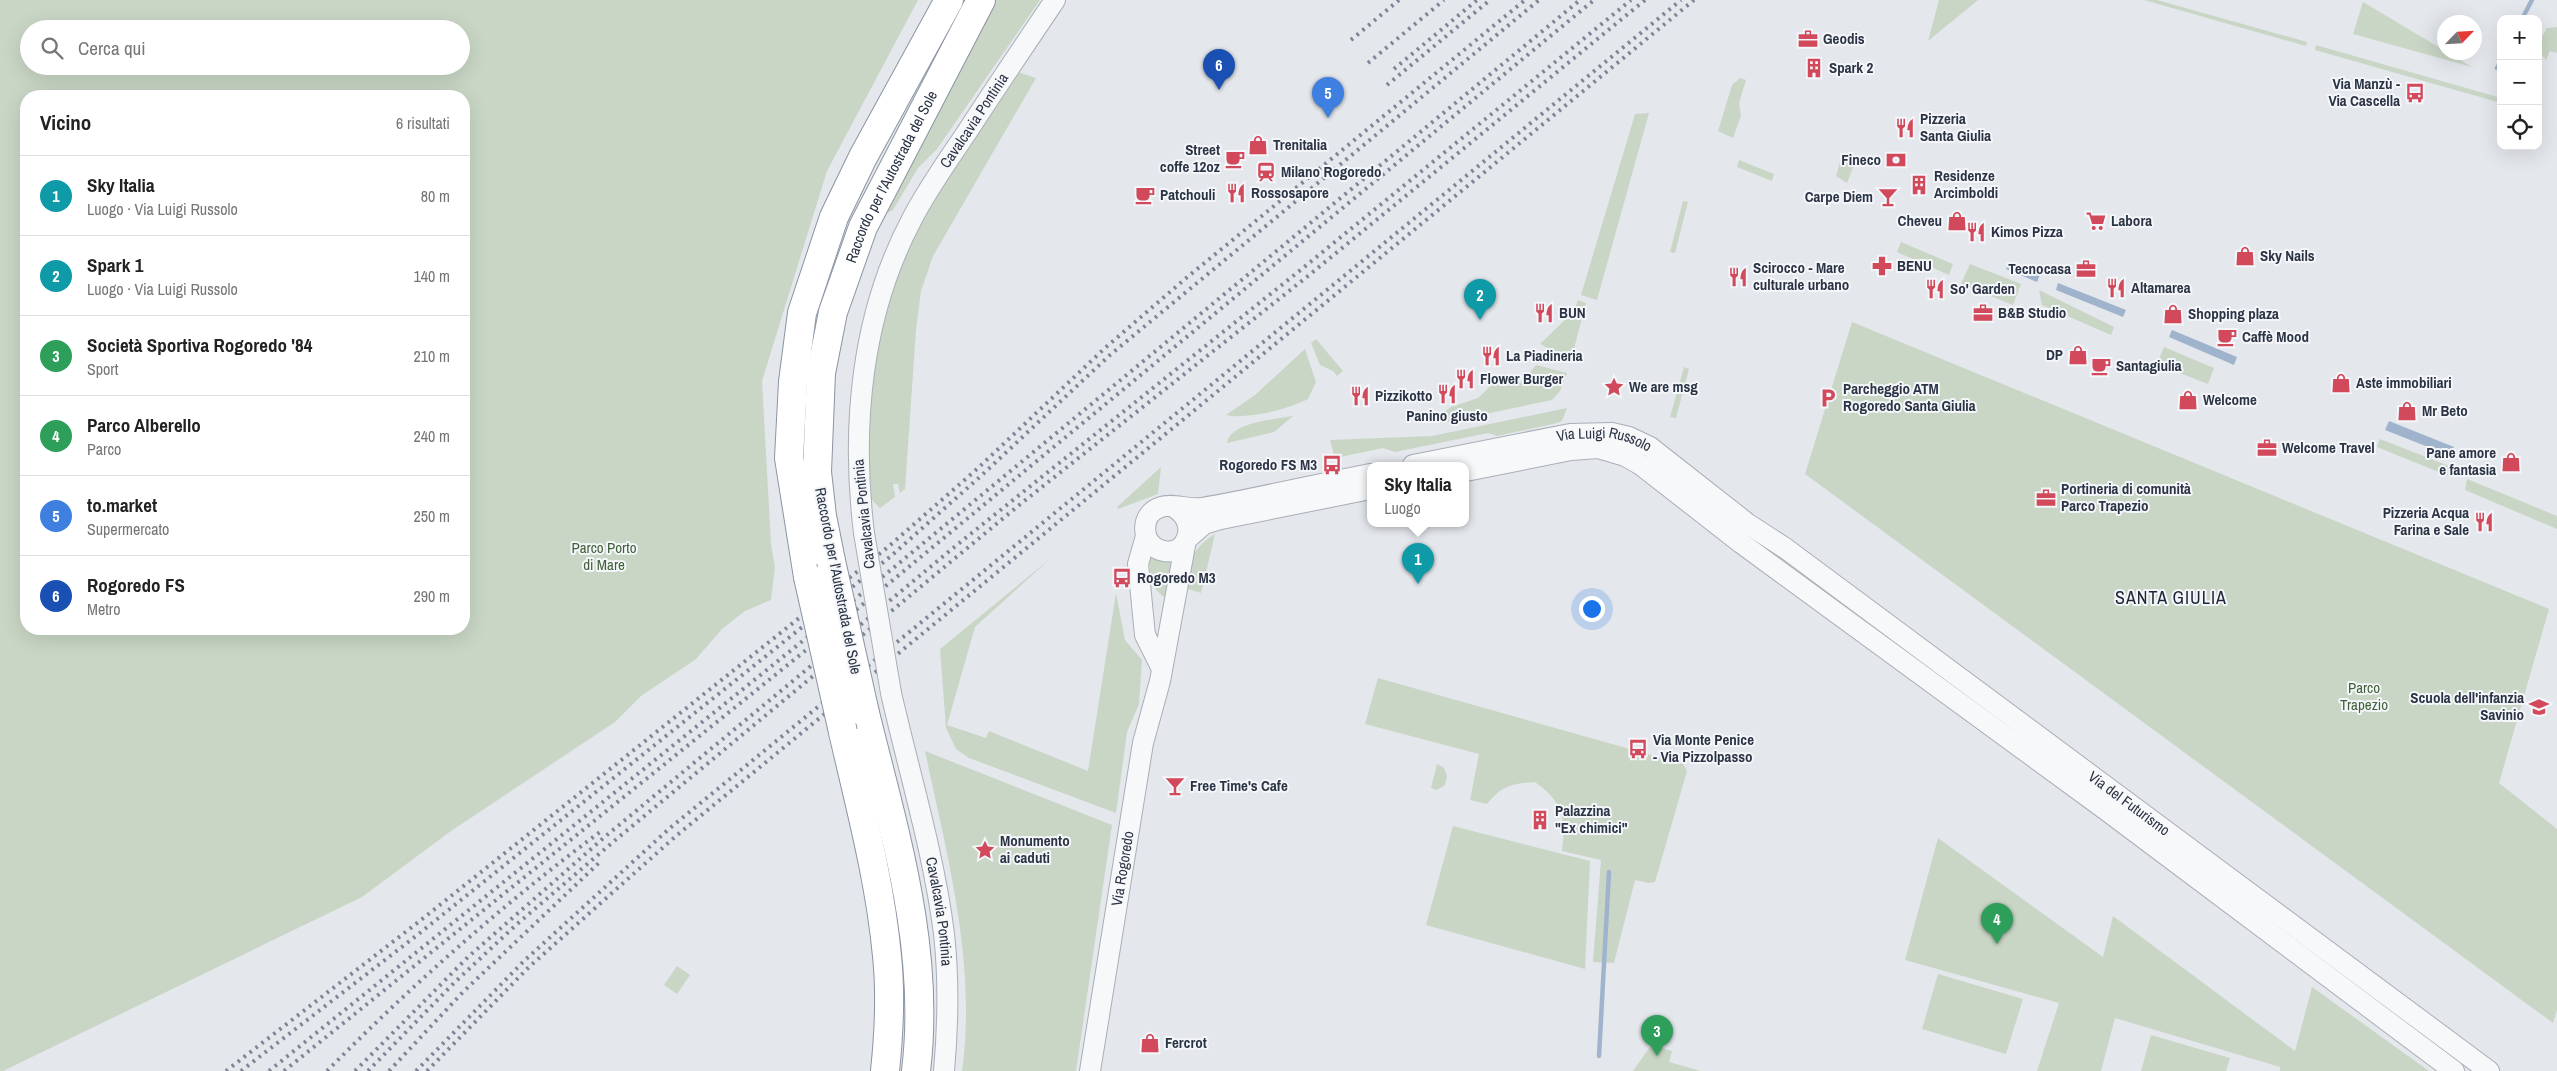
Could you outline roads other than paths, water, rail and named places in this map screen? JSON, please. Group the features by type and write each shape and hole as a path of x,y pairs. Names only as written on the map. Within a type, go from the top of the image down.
{"highway":[{"name":"Raccordo per l'Autostrada del Sole","path":"885,1071 889,1009 883,920 873,867 808,577 789,458 793,382 802,313 834,217 863,157 949,0"},
{"name":"Raccordo per l'Autostrada del Sole","path":"916,1071 919,982 912,908 865,713 822,516 817,472 821,373 833,312 863,227 981,0"}],"street":[{"name":"Cavalcavia Pontinia","path":"944,1071 948,1015 944,935 937,892 891,692 864,533 858,463 859,409 870,338 885,281 911,220 933,183 1055,0"},
{"name":"Via Luigi Russolo","path":"1428,462 1570,434 1612,432 1629,437 1650,447 1748,524 1768,536"},
{"name":"Via Luigi Russolo","path":"1469,470 1571,450 1598,448 1611,450 1641,465 1763,557"},
{"path":"1367,475 1203,508 1175,508 1168,506 1154,510 1146,522 1146,536 1149,543 1162,551 1176,549 1204,524 1367,491"},
{"path":"1175,508 1186,517 1189,524 1186,540"},
{"path":"1146,536 1140,549 1138,574 1145,635 1161,667"},
{"name":"Via del Futurismo","path":"1768,536 2489,1071"},
{"name":"Via Rogoredo","path":"1090,1071 1143,743 1161,667 1186,540"},
{"name":"Via del Futurismo","path":"1763,557 2454,1071"},
{"path":"1138,574 1152,599 1171,610"}],"water":[{"path":"2008,262 2040,275 2037,282 2006,269"},
{"path":"2058,283 2126,310 2123,317 2056,290"},
{"path":"2172,330 2237,357 2234,365 2169,337"},
{"path":"2389,421 2454,447 2451,456 2385,430"}],"waterway":[{"path":"2524,15 2532,0"},
{"path":"1599,1056 1609,872"}],"railway":[{"path":"1351,40 1399,0"},
{"path":"1368,63 1444,0"},
{"path":"1394,69 1477,0"},
{"path":"1387,85 1490,0"},
{"path":"226,1071 421,920 888,547 977,469 1105,348 1185,279 1525,0"},
{"path":"241,1071 416,936 891,556 982,475 1110,355 1539,0"},
{"path":"269,1071 892,569 1580,0"},
{"path":"284,1071 893,580 1594,0"},
{"path":"355,1071 468,957 607,835 958,544 1303,268 1631,0"},
{"path":"368,1071 455,982 516,925 613,842 1018,506 1308,276 1645,0"},
{"path":"416,1071 524,961 670,828 1681,0"},
{"path":"427,1071 529,967 676,836 1694,0"},
{"path":"327,1071 459,946 528,888 600,832"},
{"path":"389,1071 463,992 602,860"}],"place":[{"name":"Geodis","path":"1808,39"},
{"name":"Spark 2","path":"1814,68"},
{"name":"Rogoredo FS","path":"1219,90"},
{"name":"Via Manzù - Via Cascella","path":"2415,93"},
{"name":"to.market","path":"1328,118"},
{"name":"Pizzeria Santa Giulia","path":"1905,128"},
{"name":"Trenitalia","path":"1258,145"},
{"name":"Street coffe 12oz","path":"1235,159"},
{"name":"Fineco","path":"1896,160"},
{"name":"Milano Rogoredo","path":"1266,172"},
{"name":"Residenze Arcimboldi","path":"1919,185"},
{"name":"Rossosapore","path":"1236,193"},
{"name":"Patchouli","path":"1145,195"},
{"name":"Carpe Diem","path":"1888,197"},
{"name":"Cheveu","path":"1957,221"},
{"name":"Labora","path":"2096,221"},
{"name":"Kimos Pizza","path":"1976,232"},
{"name":"Sky Nails","path":"2245,256"},
{"name":"BENU","path":"1882,266"},
{"name":"Tecnocasa","path":"2086,269"},
{"name":"Scirocco - Mare culturale urbano","path":"1738,277"},
{"name":"Altamarea","path":"2116,288"},
{"name":"So' Garden","path":"1935,289"},
{"name":"BUN","path":"1544,313"},
{"name":"B&B Studio","path":"1983,313"},
{"name":"Shopping plaza","path":"2173,314"},
{"name":"Spark 1","path":"1480,320"},
{"name":"Caffè Mood","path":"2227,337"},
{"name":"DP","path":"2078,355"},
{"name":"La Piadineria","path":"1491,356"},
{"name":"Santagiulia","path":"2101,366"},
{"name":"Flower Burger","path":"1465,379"},
{"name":"Aste immobiliari","path":"2341,383"},
{"name":"We are msg","path":"1614,387"},
{"name":"Panino giusto","path":"1447,394"},
{"name":"Pizzikotto","path":"1360,396"},
{"name":"Parcheggio ATM Rogoredo Santa Giulia","path":"1828,398"},
{"name":"Welcome","path":"2188,400"},
{"name":"Mr Beto","path":"2407,411"},
{"name":"Welcome Travel","path":"2267,448"},
{"name":"Pane amore e fantasia","path":"2511,462"},
{"name":"Rogoredo FS M3","path":"1332,465"},
{"name":"Portineria di comunità Parco Trapezio","path":"2046,498"},
{"name":"Pizzeria Acqua Farina e Sale","path":"2484,522"},
{"name":"Rogoredo M3","path":"1122,578"},
{"name":"Sky Italia","path":"1418,584"},
{"name":"Scuola dell'infanzia Savinio","path":"2539,707"},
{"name":"Via Monte Penice - Via Pizzolpasso","path":"1638,749"},
{"name":"Free Time's Cafe","path":"1175,786"},
{"name":"Palazzina \"Ex chimici\"","path":"1540,820"},
{"name":"Monumento ai caduti","path":"985,850"},
{"name":"Parco Alberello","path":"1997,944"},
{"name":"Fercrot","path":"1150,1043"},
{"name":"Società Sportiva Rogoredo '84","path":"1657,1056"}],"district":[{"name":"SANTA GIULIA","path":"2171,598"}],"park label":[{"name":"Parco Porto di Mare","path":"604,556"},
{"name":"Parco Trapezio","path":"2364,696"}]}
